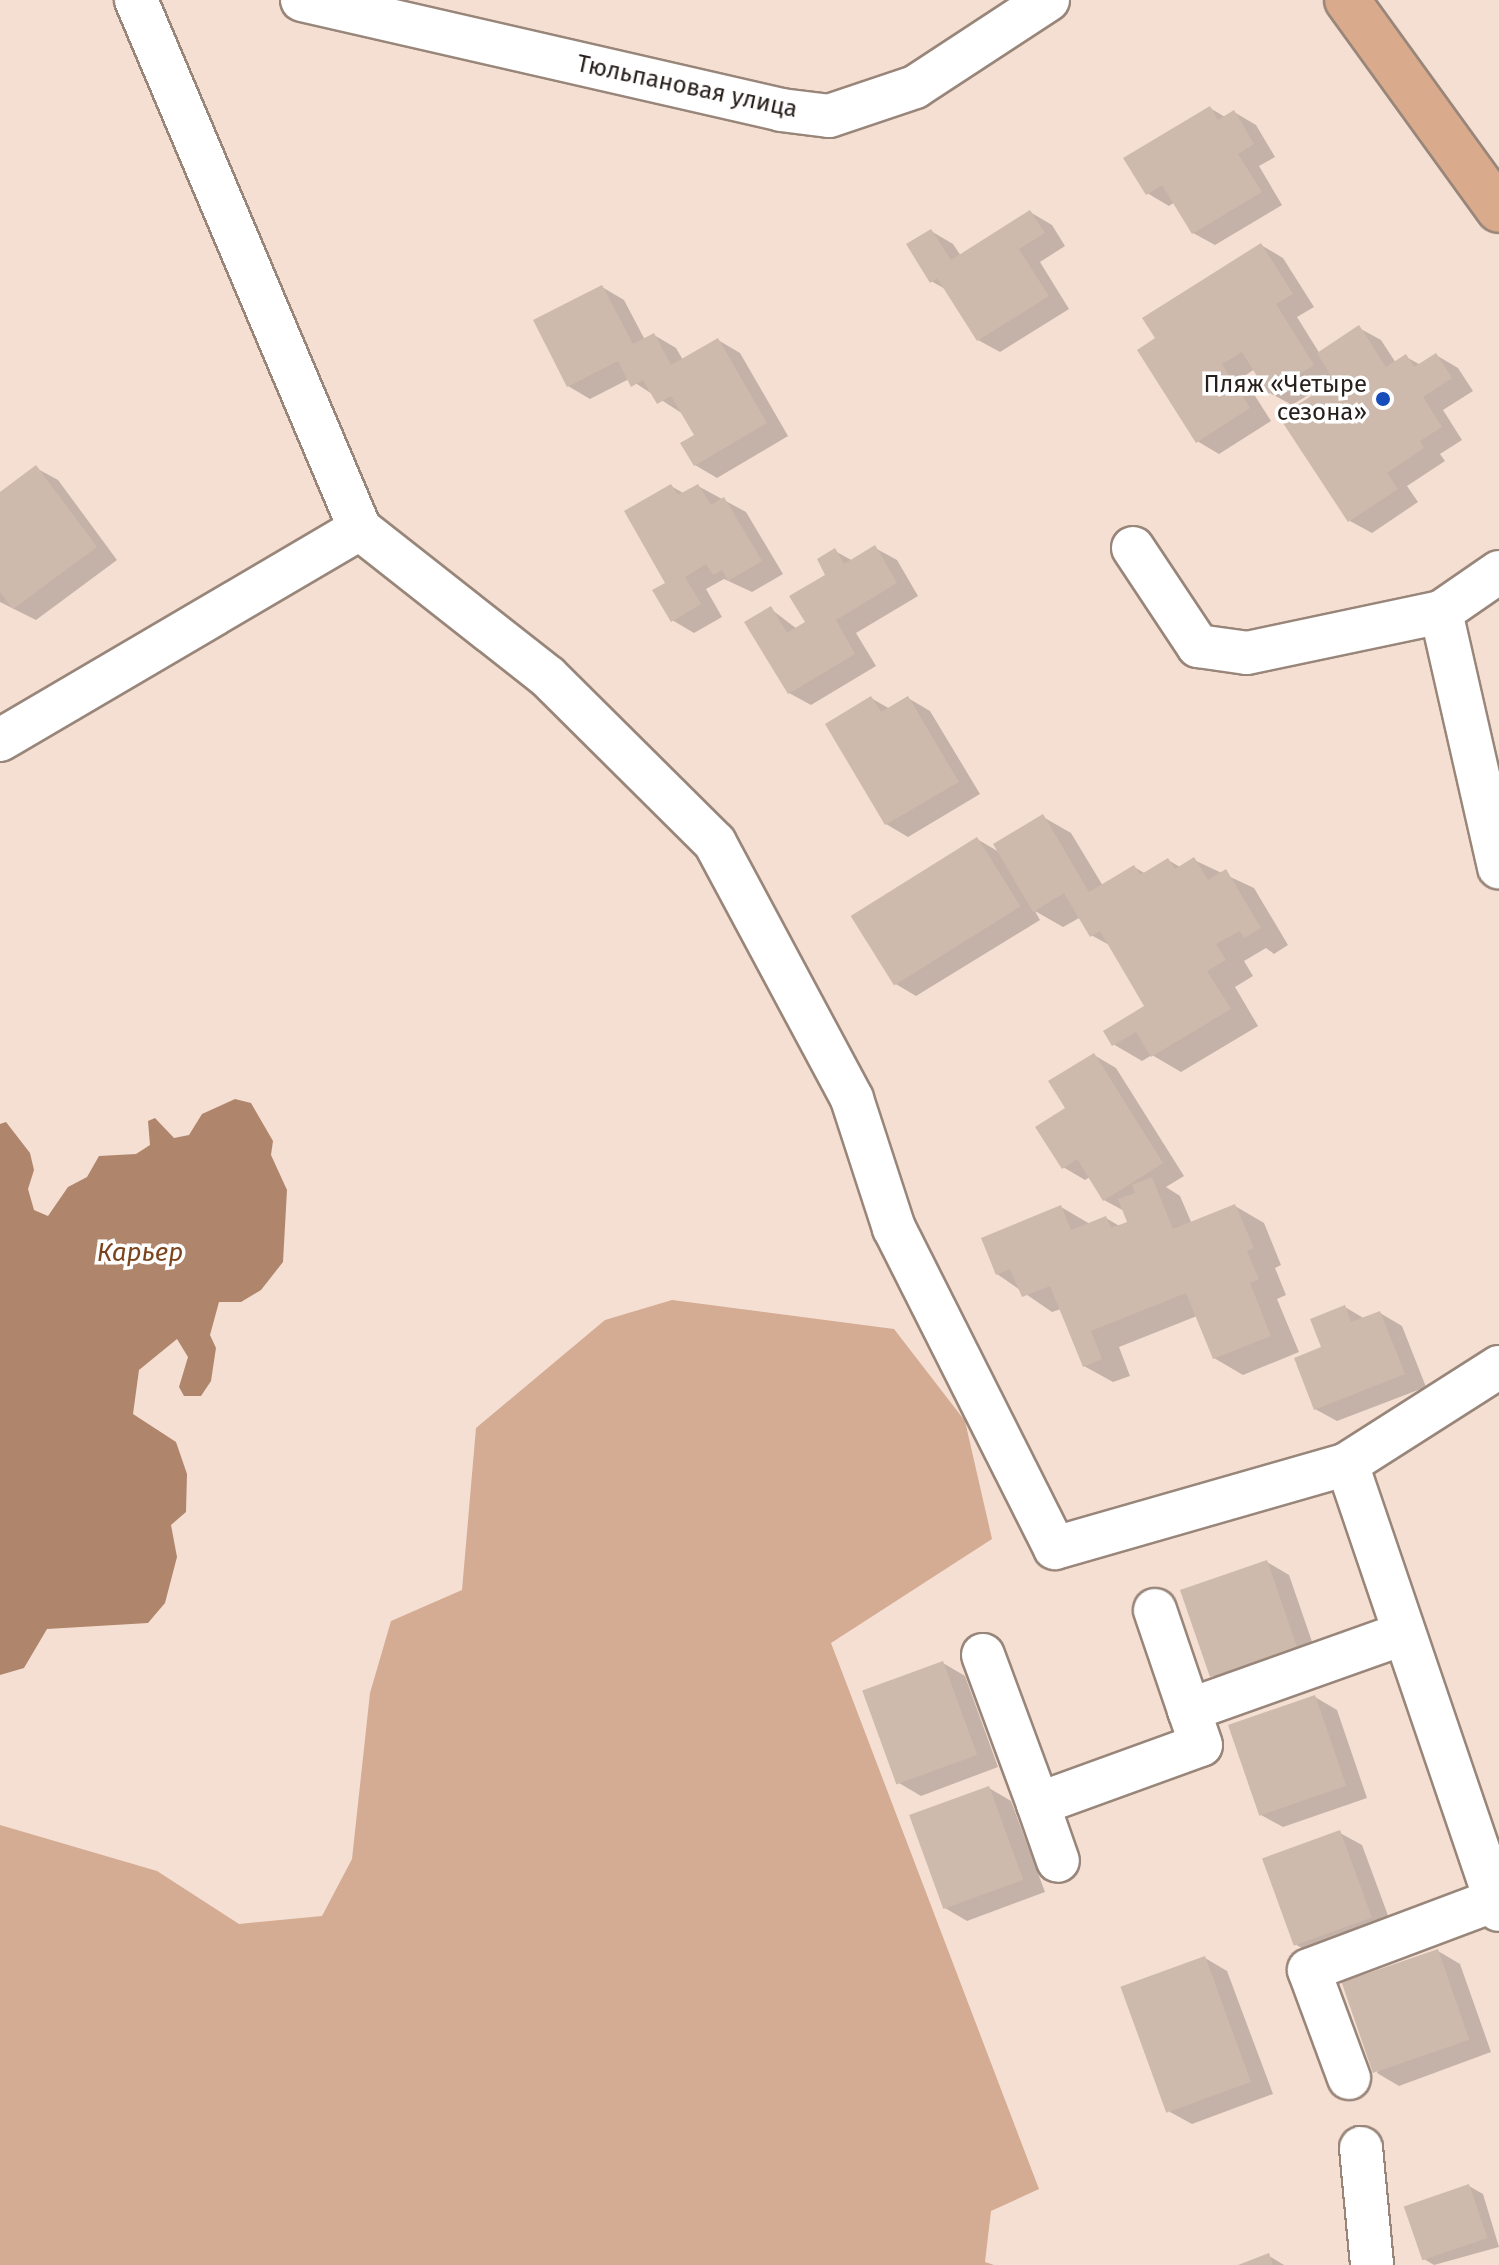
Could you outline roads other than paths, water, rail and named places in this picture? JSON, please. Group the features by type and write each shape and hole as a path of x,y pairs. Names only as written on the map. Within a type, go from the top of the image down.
{"main road":[{"path":"1347,0 1499,210"}],"street":[{"path":"136,0 360,529 548,677 715,843 852,1099 894,1228 1055,1548 1347,1464 1499,1367"},
{"name":"Тюльпановая улица","path":"302,0 781,110 829,116 915,87 1048,0"},
{"path":"0,740 360,529"},
{"path":"1133,548 1198,646 1247,653 1441,612 1499,572"},
{"path":"1441,612 1499,867"},
{"path":"1347,1464 1402,1634 1497,1905 1309,1970 1349,2078"},
{"path":"1038,1804 1201,1745 1155,1610"},
{"path":"1189,1710 1402,1634"},
{"path":"983,1655 1058,1861"},
{"path":"1361,2148 1372,2265"}],"water":[{"name":"Карьер","path":"235,1099 251,1103 273,1141 271,1155 287,1190 283,1262 261,1290 241,1302 219,1302 210,1335 216,1348 211,1381 201,1396 184,1396 179,1387 188,1357 177,1339 139,1370 133,1414 176,1442 187,1474 186,1512 171,1525 177,1557 165,1603 148,1623 47,1629 24,1668 0,1675 0,1124 6,1122 30,1153 34,1170 28,1189 34,1210 48,1216 68,1187 87,1177 99,1156 136,1154 150,1145 148,1121 155,1118 174,1138 189,1135 202,1114"}],"place":[{"name":"Пляж «Четыре сезона»","path":"1383,399"}]}
